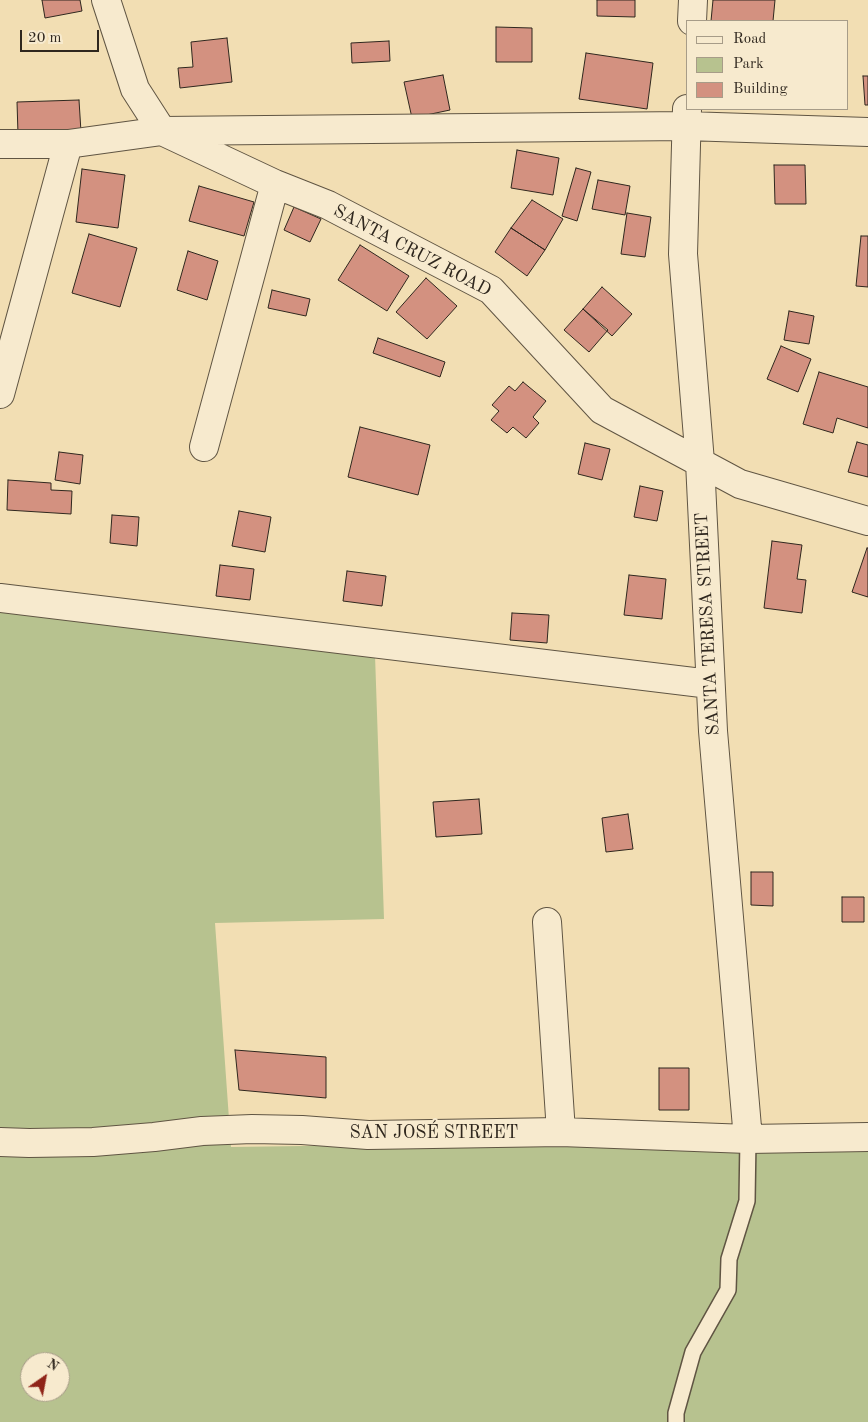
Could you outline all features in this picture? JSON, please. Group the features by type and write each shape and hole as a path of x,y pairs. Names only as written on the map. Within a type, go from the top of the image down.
{"street":[{"path":"106,0 136,89 162,131"},
{"path":"692,20 693,0"},
{"path":"0,144 68,144 162,131 687,118 868,132"},
{"name":"SANTA TERESA STREET","path":"687,118 683,254 700,462 714,741 748,1139"},
{"name":"SANTA CRUZ ROAD","path":"162,131 275,184 328,205 491,290 602,410 740,484 868,521"},
{"path":"0,394 68,144"},
{"path":"204,447 275,184"},
{"path":"0,598 710,684"},
{"path":"548,922 561,1132"},
{"name":"SAN JOSÉ STREET","path":"0,1142 93,1142 202,1131 252,1129 302,1130 368,1135 561,1132 748,1139 868,1137"}],"lane":[{"path":"676,1422 676,1413 693,1352 728,1290 729,1259 747,1201 748,1139"}],"green space":[{"path":"0,606 375,655 384,919 215,923 231,1147 868,1138 868,1422 0,1422"}],"building":[{"path":"42,0 80,0 82,11 45,18"},
{"path":"597,0 635,0 635,17 597,16"},
{"path":"713,0 775,0 773,20 711,20"},
{"path":"496,27 532,28 532,62 496,62"},
{"path":"227,38 232,82 180,88 178,68 193,67 191,42"},
{"path":"389,41 390,61 352,63 351,43"},
{"path":"586,53 653,63 647,109 579,99"},
{"path":"443,75 450,110 412,118 404,82"},
{"path":"863,76 868,76 868,105 865,105"},
{"path":"79,100 81,132 18,134 17,102"},
{"path":"517,150 559,158 553,195 511,188"},
{"path":"774,165 805,165 806,204 775,204"},
{"path":"576,168 591,172 577,221 562,216"},
{"path":"82,169 125,175 118,228 76,222"},
{"path":"598,180 630,186 625,215 592,209"},
{"path":"199,186 254,202 244,236 189,221"},
{"path":"532,200 563,219 545,250 511,228"},
{"path":"294,207 321,219 310,242 284,230"},
{"path":"627,213 651,217 645,257 621,254"},
{"path":"511,228 545,250 527,276 495,252"},
{"path":"89,234 137,248 120,307 72,293"},
{"path":"861,236 868,236 868,287 856,286"},
{"path":"360,245 409,276 387,311 338,280"},
{"path":"188,251 218,261 207,300 177,290"},
{"path":"426,278 457,306 427,339 396,312"},
{"path":"602,287 632,314 612,336 583,309"},
{"path":"272,290 310,299 306,316 268,308"},
{"path":"583,309 608,330 589,352 564,330"},
{"path":"789,311 814,316 809,344 784,340"},
{"path":"378,338 445,362 440,377 373,353"},
{"path":"781,346 811,359 798,392 767,379"},
{"path":"819,372 868,387 868,428 837,418 833,433 803,424"},
{"path":"523,382 546,401 533,417 539,423 526,438 513,427 507,433 491,420 499,411 492,405 509,386 515,391"},
{"path":"360,427 430,445 418,495 348,477"},
{"path":"857,442 868,445 868,477 848,472"},
{"path":"585,443 610,449 602,480 578,474"},
{"path":"59,452 83,455 80,484 55,480"},
{"path":"8,480 51,483 51,490 72,491 71,514 7,510"},
{"path":"640,486 663,491 657,521 634,517"},
{"path":"239,511 271,517 265,552 232,546"},
{"path":"112,515 139,517 137,546 110,543"},
{"path":"772,541 802,545 797,579 806,580 802,613 764,608"},
{"path":"868,548 868,597 852,592"},
{"path":"220,565 254,569 250,600 216,596"},
{"path":"347,571 386,576 382,606 343,601"},
{"path":"629,575 666,579 662,619 624,615"},
{"path":"512,613 549,615 547,643 510,640"},
{"path":"479,799 482,834 436,837 433,802"},
{"path":"628,814 633,849 606,852 602,818"},
{"path":"751,872 773,872 773,906 751,905"},
{"path":"842,897 864,897 864,922 842,922"},
{"path":"235,1050 326,1057 326,1098 239,1090"},
{"path":"659,1068 689,1068 689,1110 659,1110"}]}
